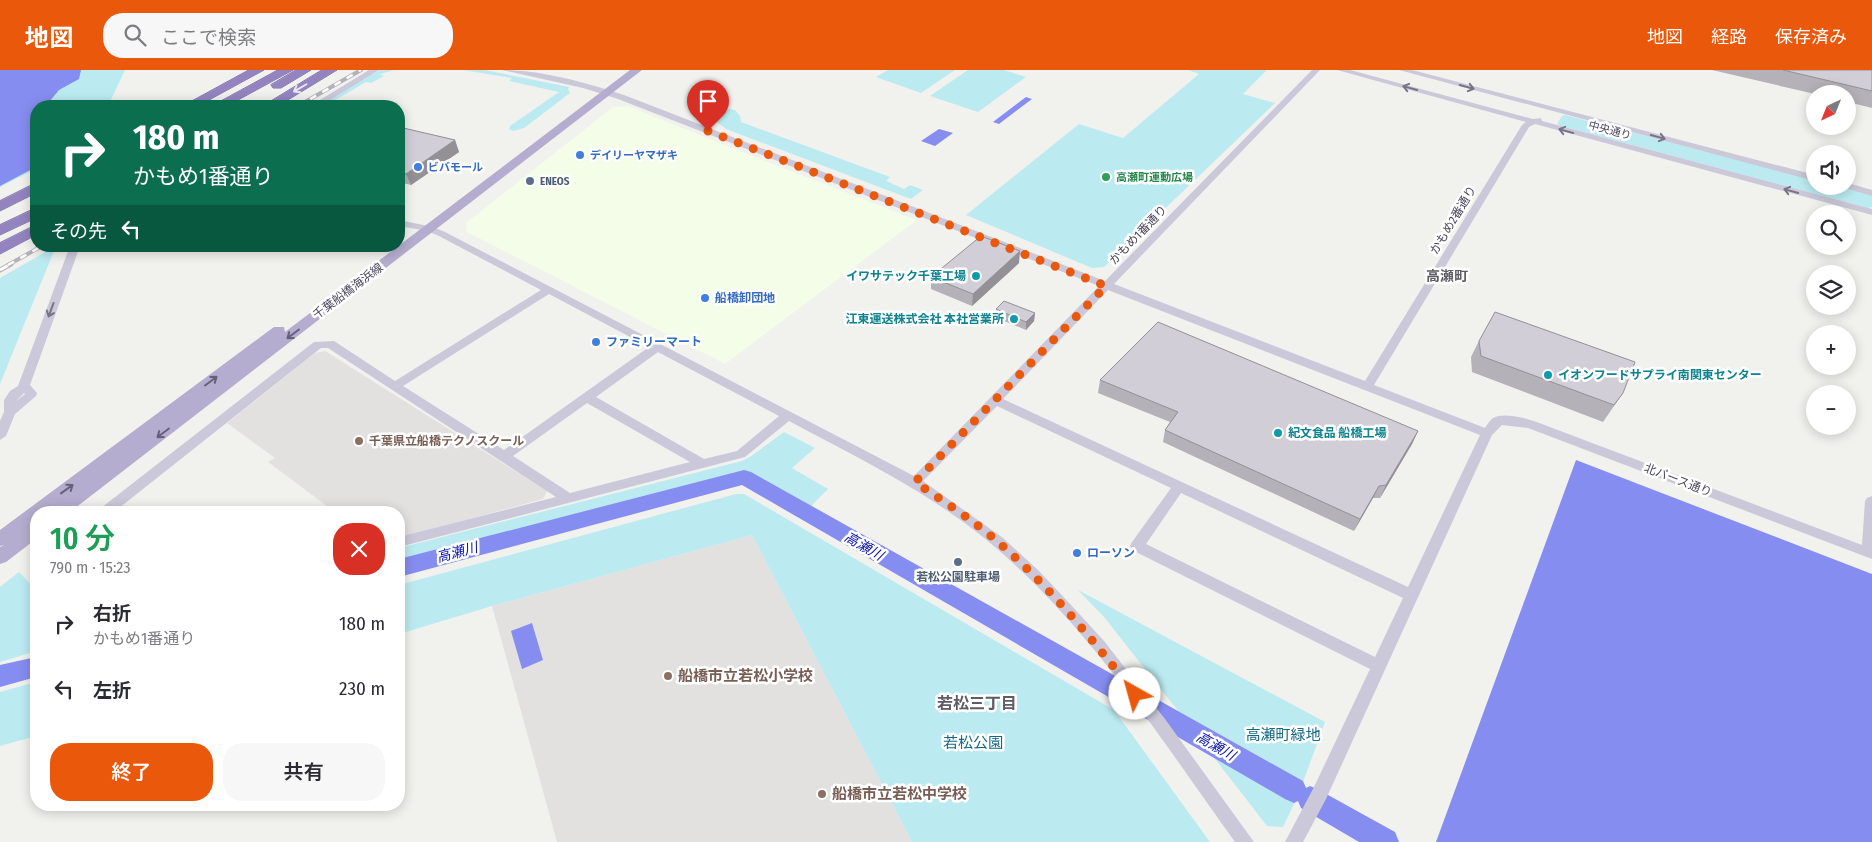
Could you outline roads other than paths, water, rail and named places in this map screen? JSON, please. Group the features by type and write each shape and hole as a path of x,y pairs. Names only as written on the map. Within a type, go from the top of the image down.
{"highway":[{"path":"200,100 258,70"},
{"path":"209,100 264,70"},
{"path":"230,100 287,70"},
{"path":"249,100 305,70"},
{"path":"279,100 331,70"},
{"path":"0,200 30,185"},
{"path":"0,208 30,191"},
{"path":"0,217 30,202"},
{"path":"0,231 30,215"},
{"path":"0,240 30,223"},
{"path":"0,249 30,232"}],"main road":[{"name":"千葉船橋海浜線","path":"605,91 626,70"},
{"name":"千葉船橋海浜線","path":"405,240 545,139 605,91 637,70"},
{"name":"千葉船橋海浜線","path":"405,236 423,226"},
{"name":"千葉船橋海浜線","path":"56,506 382,252"},
{"name":"千葉船橋海浜線","path":"67,506 390,252"},
{"name":"千葉船橋海浜線","path":"3,547 30,526"},
{"name":"千葉船橋海浜線","path":"3,547 30,533"}],"street":[{"path":"324,100 374,70"},
{"path":"506,70 605,91 1487,434 1320,793 1294,842"},
{"name":"かもめ1番通り","path":"915,482 1316,70"},
{"name":"中央通り","path":"1341,70 1872,212"},
{"name":"中央通り","path":"1403,70 1806,176"},
{"name":"かもめ2番通り","path":"1367,387 1526,125 1532,121 1543,120 1550,108"},
{"path":"1856,188 1872,192"},
{"path":"405,218 548,290 915,482 998,542 1024,566 1087,632 1245,842"},
{"path":"405,224 423,226"},
{"path":"0,436 10,412 8,404 11,397 23,388 73,252"},
{"path":"395,386 548,290"},
{"path":"114,506 318,345 330,344 568,498"},
{"path":"503,457 657,347"},
{"path":"587,397 701,463"},
{"path":"995,400 1178,488 1411,595"},
{"path":"405,540 741,454 788,416"},
{"name":"北バース通り","path":"1487,434 1498,421 1507,420 1530,424 1870,553"},
{"path":"1178,488 1137,546 1380,666"},
{"path":"1870,553 1872,501"}],"water":[{"path":"0,70 81,70 79,79 59,90 51,100 30,100 30,170 0,186"},
{"path":"1026,97 1032,99 999,124 993,122"},
{"path":"939,129 953,133 935,146 921,141"},
{"path":"1576,460 1872,574 1872,842 1436,842"},
{"path":"532,623 543,660 522,669 511,631"}],"waterway":[{"name":"高瀬川","path":"405,566 744,477 1294,790"},
{"name":"高瀬川","path":"0,676 30,668"},
{"name":"高瀬川","path":"1310,799 1385,842"}],"railway":[{"path":"308,100 361,70"},
{"path":"8,265 31,252"},
{"path":"0,270 11,264"}],"place":[{"name":"デイリーヤマザキ","path":"580,155"},
{"name":"ビバモール","path":"418,167"},
{"name":"高瀬町運動広場","path":"1106,177"},
{"name":"ENEOS","path":"530,181"},
{"name":"イワサテック千葉工場","path":"976,276"},
{"name":"船橋卸団地","path":"705,298"},
{"name":"江東運送株式会社 本社営業所","path":"1014,319"},
{"name":"ファミリーマート","path":"596,342"},
{"name":"イオンフードサプライ南関東センター","path":"1548,375"},
{"name":"紀文食品 船橋工場","path":"1278,433"},
{"name":"千葉県立船橋テクノスクール","path":"359,441"},
{"name":"ローソン","path":"1077,553"},
{"name":"若松公園駐車場","path":"958,562"},
{"name":"船橋市立若松小学校","path":"668,676"},
{"name":"船橋市立若松中学校","path":"822,794"}],"district":[{"name":"高瀬町","path":"1447,276"},
{"name":"若松三丁目","path":"977,703"}],"park label":[{"name":"高瀬町緑地","path":"1283,735"},
{"name":"若松公園","path":"973,743"}]}
